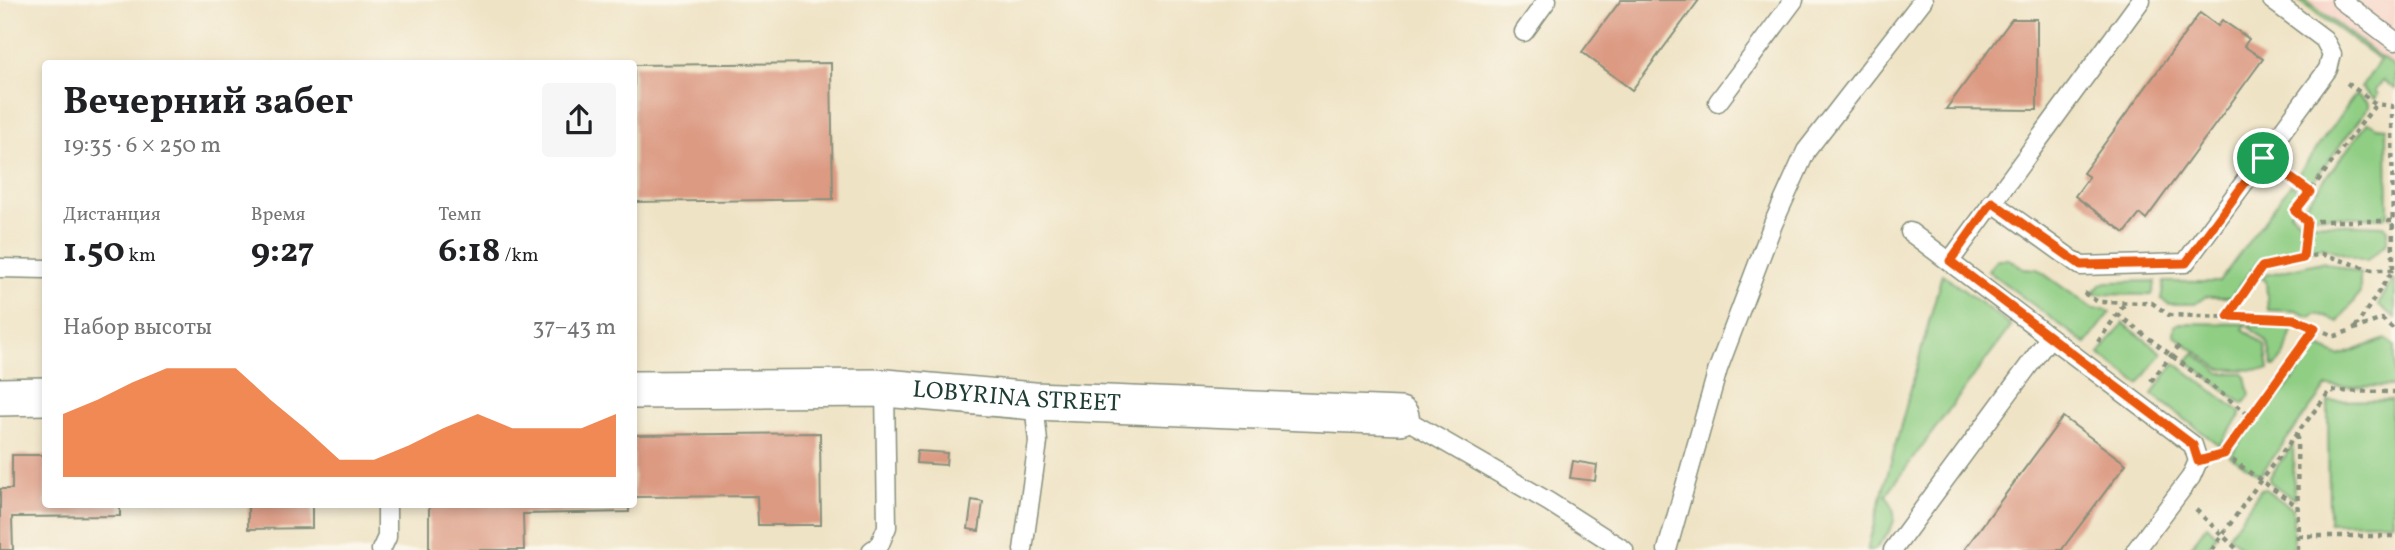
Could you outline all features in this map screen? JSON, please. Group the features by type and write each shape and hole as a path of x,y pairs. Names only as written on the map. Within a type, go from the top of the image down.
{"street":[{"name":"LOBYRINA STREET","path":"637,390 886,388 1034,401 1400,416"},
{"path":"0,397 42,396"}],"lane":[{"path":"1524,32 1548,0"},
{"path":"1718,102 1794,0"},
{"path":"1667,550 1718,369 1773,224 1806,151 1923,0"},
{"path":"1950,261 2141,0"},
{"path":"1992,202 2081,265 2186,263 2328,69 2332,54 2323,39 2272,0"},
{"path":"2341,0 2395,41"},
{"path":"1910,233 2193,445 2198,461 2191,477 2136,550"},
{"path":"0,268 42,269"},
{"path":"1893,550 2049,338"},
{"path":"872,550 879,546 887,527 886,388"},
{"path":"1023,550 1038,442 1034,401"},
{"path":"1400,416 1549,502 1624,550"},
{"path":"381,550 387,537 387,508"}],"path":[{"path":"2328,69 2376,104 2392,106 2394,270 2354,329"},
{"path":"2376,104 2295,211 2307,221 2392,221"},
{"path":"2263,158 2310,192"},
{"path":"2303,258 2307,221"},
{"path":"2228,316 2262,267 2321,254 2372,270 2394,270"},
{"path":"2076,287 2098,302 2152,303 2169,315 2294,319 2335,336 2382,319 2395,330"},
{"path":"2084,363 2126,303"},
{"path":"2117,314 2251,416"},
{"path":"2198,461 2224,454 2315,328"},
{"path":"2136,402 2182,342"},
{"path":"2213,550 2260,481 2330,391 2395,392"},
{"path":"2297,434 2298,550"},
{"path":"2224,454 2298,506"},
{"path":"2178,494 2238,550"},
{"path":"2298,536 2395,536"}],"shaded area":[{"path":"2305,0 2395,0 2395,68"}],"green space":[{"path":"2298,0 2305,0 2395,68 2395,89 2383,80 2375,91 2378,94 2375,99 2361,88 2380,60"},
{"path":"2356,94 2368,103 2368,108 2311,184 2306,184 2296,177"},
{"path":"2368,122 2387,128 2388,214 2384,218 2305,213 2303,208"},
{"path":"2291,184 2303,193 2290,212 2300,221 2301,246 2296,253 2257,262 2232,297 2205,297 2195,304 2169,304 2161,299 2164,282 2219,282"},
{"path":"2313,223 2383,226 2387,229 2387,243 2366,261 2322,247 2314,250 2309,236"},
{"path":"1997,259 2009,259 2022,268 2037,269 2093,309 2104,309 2110,313 2086,344 1988,271"},
{"path":"2322,262 2360,273 2360,293 2338,322 2317,313 2310,317 2296,311 2268,310 2266,281 2262,278 2265,275"},
{"path":"1942,274 2011,326 1886,495 1894,511 1893,524 1875,550 1867,550"},
{"path":"2395,279 2395,318 2378,304"},
{"path":"2156,281 2152,295 2092,294 2101,284 2107,282"},
{"path":"2123,323 2162,353 2139,384 2099,354"},
{"path":"2180,323 2246,324 2243,329 2265,345 2269,370 2220,369 2174,335 2175,326"},
{"path":"2248,326 2287,327 2292,330 2285,354 2275,367 2268,343"},
{"path":"2386,339 2395,346 2395,386 2326,387 2260,475 2230,456 2272,399 2279,398 2303,366 2307,353 2314,345 2339,356"},
{"path":"2194,353 2220,373 2243,373 2246,376 2250,395 2243,404 2187,361"},
{"path":"2175,363 2242,413 2219,445 2152,394"},
{"path":"2391,400 2393,522 2329,523 2328,401"},
{"path":"2293,445 2292,498 2270,482 2269,478"},
{"path":"2261,489 2265,489 2293,509 2293,550 2244,550 2229,535"},
{"path":"2207,525 2217,535 2206,550 2188,550"}],"building":[{"path":"1621,0 1699,0 1632,90 1582,52"},
{"path":"2200,13 2218,26 2222,20 2249,39 2244,46 2263,59 2146,219 2140,214 2125,233 2075,196 2089,177 2083,173"},
{"path":"2012,19 2037,19 2037,110 1946,109"},
{"path":"831,63 833,199 637,202 637,65"},
{"path":"2063,417 2126,464 2062,550 1964,550"},
{"path":"820,433 821,525 758,525 757,496 637,497 637,435"},
{"path":"917,451 947,453 946,465 916,463"},
{"path":"12,455 42,455 42,508 120,508 120,516 12,517 13,550 0,550 0,489 12,489"},
{"path":"1573,461 1597,465 1595,481 1570,478"},
{"path":"972,500 983,502 979,531 968,529"},
{"path":"248,508 312,508 312,528 248,529"},
{"path":"429,508 629,508 629,512 523,514 524,550 429,550"}],"route":[{"path":"2263,158 2310,192 2295,211 2307,221 2303,258 2262,267 2228,316 2294,319 2315,328 2224,454 2198,461 2193,445 1950,261 1992,202 2081,265 2186,263 2263,158"}]}
